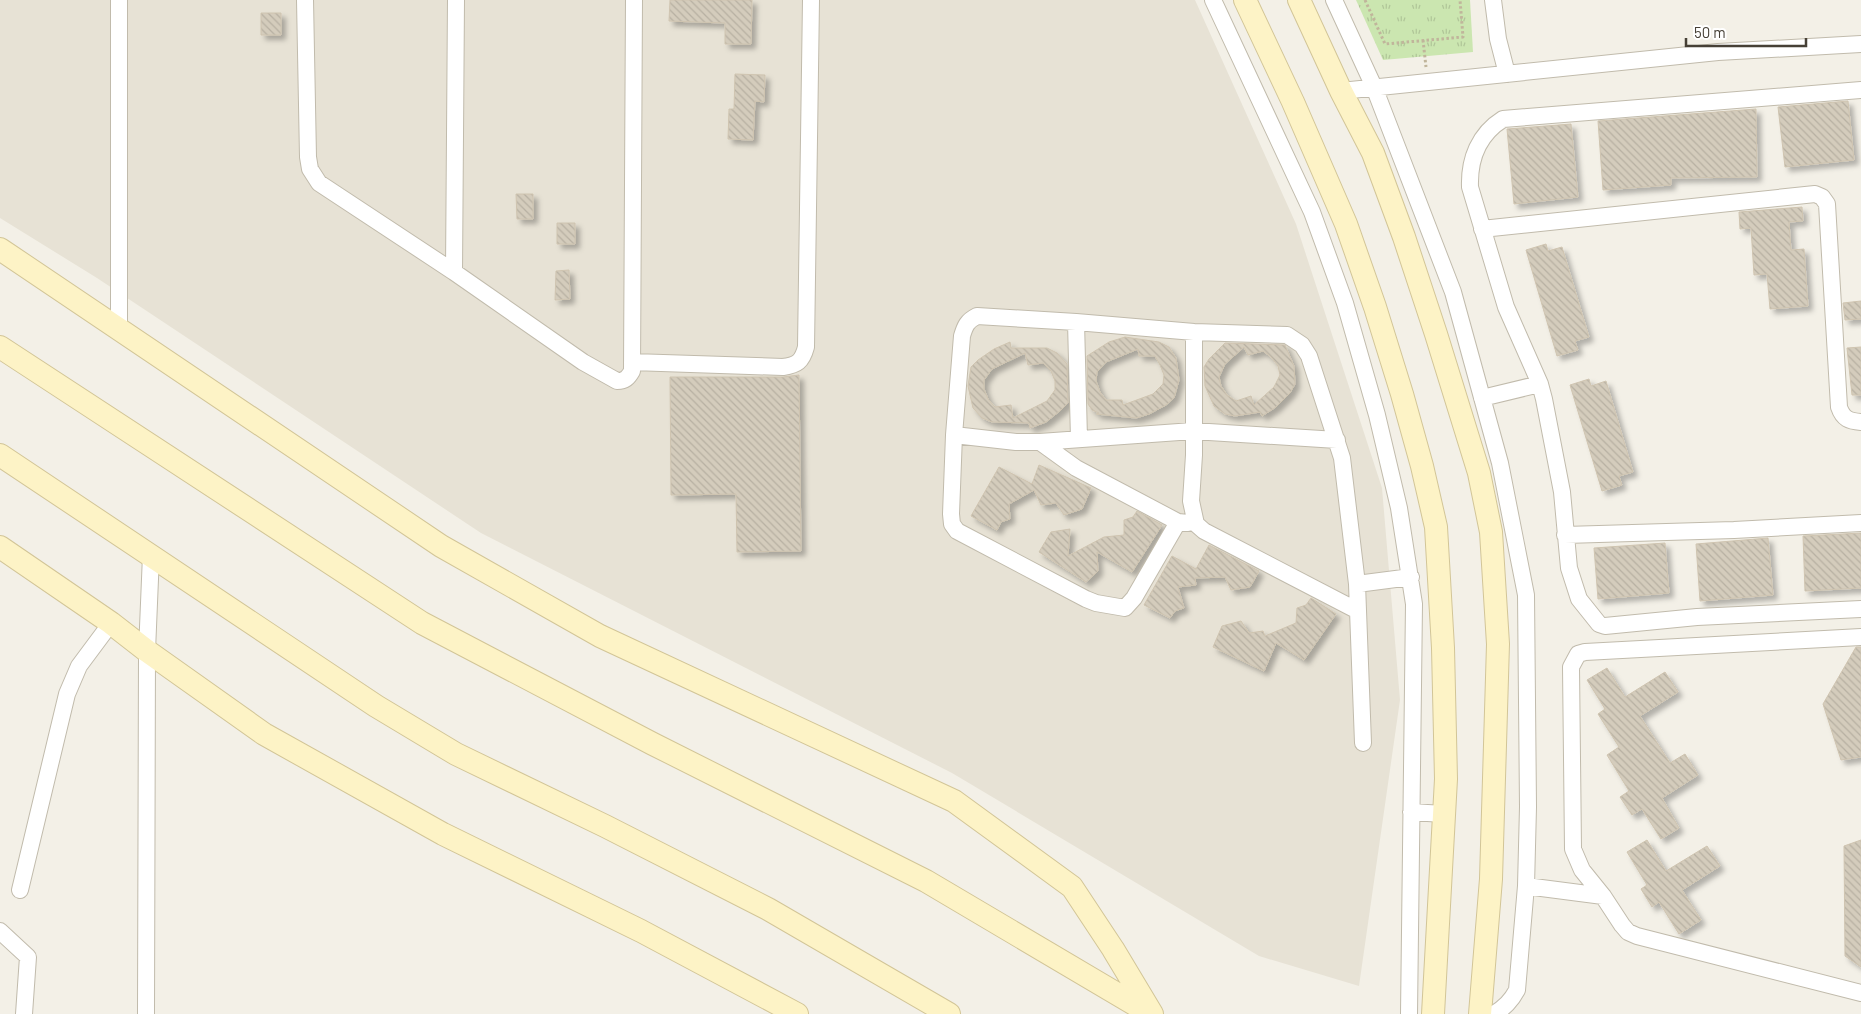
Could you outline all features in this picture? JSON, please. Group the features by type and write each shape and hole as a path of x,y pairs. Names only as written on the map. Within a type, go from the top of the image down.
{"main road":[{"path":"1245,0 1293,102 1346,224 1402,394 1436,526 1443,648 1446,779 1433,1014"},
{"path":"1299,0 1341,91 1373,154 1407,246 1478,473 1491,532 1498,644 1492,879 1480,1014"},
{"path":"0,249 441,546 529,597 600,636 954,801 1072,887 1113,949 1151,1014"},
{"path":"0,347 422,623 653,744 926,881 1151,1014"},
{"path":"0,455 376,706 456,754 605,826 768,909 949,1014"},
{"path":"0,547 111,623 147,651 264,734 443,834 641,931 797,1014"}],"street":[{"path":"119,0 119,330"},
{"path":"305,0 308,157 310,169 319,184 454,272 583,362 617,381 623,381 629,377 632,371 634,0"},
{"path":"454,272 456,0"},
{"path":"632,362 783,368 795,366 801,361 806,347 811,0"},
{"path":"1213,0 1312,212 1344,303 1377,415 1399,508 1414,604 1409,1014"},
{"path":"1334,0 1374,87 1453,292 1500,463 1526,595 1528,807 1526,886 1516,990 1512,1000 1494,1014"},
{"path":"1493,0 1498,39 1507,74"},
{"path":"1341,91 1718,52 1861,44"},
{"path":"1861,90 1503,118 1487,132 1474,154 1471,165 1470,187 1506,307 1540,384 1562,492 1569,568 1579,599 1599,624 1605,626 1697,617 1861,610"},
{"path":"1482,229 1815,194 1822,197 1828,204 1839,407 1846,419 1861,422"},
{"path":"1178,522 1130,604 1124,608 1096,603 957,532 952,524 950,514 954,435 962,336 965,325 969,320 977,316 1194,332 1287,335 1302,345 1309,356 1342,458 1357,584 1363,743"},
{"path":"1076,322 1079,439"},
{"path":"1194,332 1194,455 1191,501 1196,524"},
{"path":"1482,398 1540,384"},
{"path":"954,435 1016,442 1040,442 1193,431 1337,440"},
{"path":"1040,442 1076,468 1178,522 1196,524 1204,531 1358,611"},
{"path":"1565,534 1734,530 1861,523"},
{"path":"146,1014 147,651 151,555"},
{"path":"1357,584 1411,577"},
{"path":"20,890 66,694 79,666 111,623"},
{"path":"1861,637 1585,652 1578,654 1571,667 1573,849 1582,870 1628,932 1637,936 1861,992"},
{"path":"1411,812 1444,814"},
{"path":"1526,886 1603,896"},
{"path":"0,930 28,956 24,1014"}],"path":[{"path":"1365,0 1385,44 1463,37 1460,0"},
{"path":"1423,40 1428,81"}],"shaded area":[{"path":"0,0 1195,0 1296,224 1382,488 1400,700 1359,986 1259,956 952,773 481,533 97,278 0,218"}],"green space":[{"path":"1356,0 1470,0 1473,52 1383,60"}],"building":[{"path":"670,0 752,0 751,44 725,44 725,23 669,21"},
{"path":"261,13 281,13 281,35 261,35"},
{"path":"735,74 765,75 764,102 755,101 753,140 728,139 729,109 734,109"},
{"path":"1848,101 1854,160 1785,167 1778,107"},
{"path":"1756,109 1757,177 1671,178 1671,185 1603,190 1598,121"},
{"path":"1571,124 1578,197 1514,204 1507,129"},
{"path":"516,194 533,194 533,219 517,219"},
{"path":"1802,207 1803,221 1789,222 1791,250 1804,249 1808,306 1770,309 1767,274 1754,275 1751,228 1740,229 1739,212"},
{"path":"557,223 575,223 575,244 557,244"},
{"path":"1546,244 1548,251 1562,247 1589,337 1575,341 1578,350 1557,356 1526,250"},
{"path":"569,270 570,299 555,300 556,271"},
{"path":"1861,301 1861,319 1845,320 1843,303"},
{"path":"1125,337 1159,342 1169,347 1176,358 1179,380 1174,398 1166,405 1149,414 1136,418 1096,414 1099,413 1092,410 1088,404 1087,356 1109,342","holes":["1138,349 1139,356 1155,356 1164,375 1163,384 1153,394 1123,405 1122,400 1106,400 1100,392 1096,381 1097,372 1106,362"]},
{"path":"1010,342 1011,348 1047,348 1057,353 1067,364 1068,403 1046,422 1030,428 1029,423 992,422 982,418 973,408 968,386 971,367 994,349","holes":["1025,353 1028,365 1043,363 1051,371 1055,381 1055,390 1047,401 1013,418 1011,405 995,407 988,399 984,389 984,380 992,369"]},
{"path":"1225,343 1285,345 1294,366 1295,384 1290,393 1276,407 1262,416 1260,412 1235,416 1225,414 1214,406 1205,386 1204,367 1209,359","holes":["1244,347 1248,355 1263,351 1278,366 1280,375 1274,387 1254,405 1251,396 1236,401 1227,395 1221,386 1219,377 1225,364"]},
{"path":"1861,347 1861,395 1852,395 1847,348"},
{"path":"799,375 801,551 737,552 736,494 671,495 670,377 783,377"},
{"path":"1589,379 1591,386 1606,381 1633,472 1619,476 1622,485 1602,491 1570,385"},
{"path":"1039,465 1091,488 1082,509 1064,515 1056,503 1041,505 1034,490 1009,504 1010,519 1001,522 997,530 971,516 999,467 1032,484"},
{"path":"1137,511 1162,525 1132,572 1097,552 1098,571 1086,582 1039,552 1051,532 1070,529 1068,556 1104,537 1124,535 1124,520 1133,517"},
{"path":"1861,533 1861,588 1805,591 1803,536"},
{"path":"1768,538 1773,595 1700,601 1696,544"},
{"path":"1665,543 1669,593 1598,599 1594,548"},
{"path":"1209,545 1259,571 1250,587 1231,590 1225,577 1195,578 1196,585 1178,587 1184,608 1175,611 1170,618 1144,605 1172,556 1196,569"},
{"path":"1311,598 1336,614 1304,660 1276,643 1264,671 1213,647 1222,626 1241,621 1249,633 1263,631 1265,636 1296,623 1297,608 1306,605"},
{"path":"1856,647 1861,647 1861,757 1841,760 1823,704"},
{"path":"1607,668 1625,697 1665,672 1678,692 1640,716 1670,763 1685,754 1698,775 1662,798 1679,828 1661,839 1642,809 1632,815 1620,797 1629,791 1607,755 1619,747 1598,714 1605,709 1587,680"},
{"path":"1647,840 1666,871 1707,846 1720,866 1682,890 1701,920 1679,934 1659,902 1652,907 1641,889 1647,885 1627,852"},
{"path":"1861,840 1861,967 1845,956 1844,846"}]}
